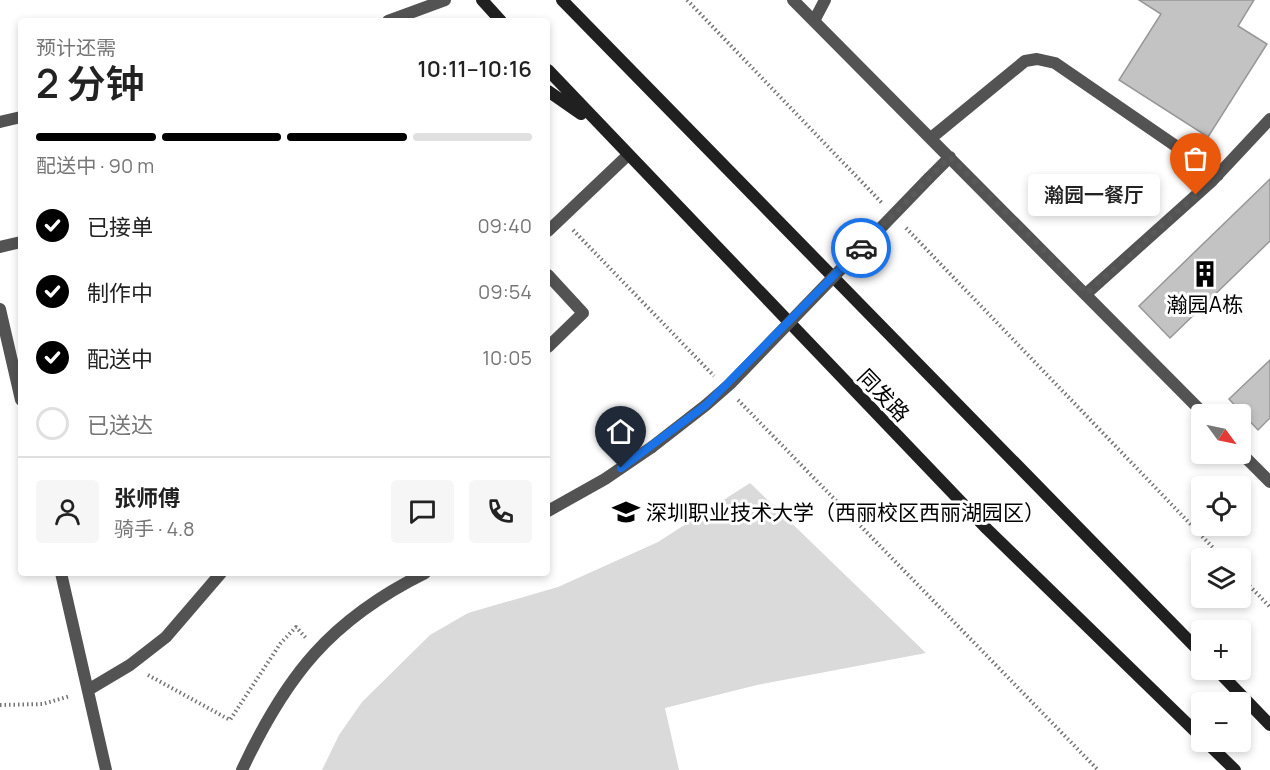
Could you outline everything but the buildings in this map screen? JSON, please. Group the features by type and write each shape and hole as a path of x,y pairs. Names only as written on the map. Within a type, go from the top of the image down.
{"main road":[{"path":"482,0 498,18"},
{"path":"562,0 1191,643"},
{"name":"同发路","path":"550,72 987,529 1191,727"},
{"path":"550,92 609,136"},
{"path":"1227,680 1270,725"},
{"path":"1216,752 1235,770"}],"street":[{"path":"396,18 445,0"},
{"path":"793,0 1087,293 1194,404"},
{"path":"814,21 825,0"},
{"path":"931,138 1025,61 1037,59 1055,63 1218,175"},
{"path":"0,122 18,118"},
{"path":"1087,293 1218,175 1270,119"},
{"path":"550,229 628,155"},
{"path":"550,510 605,479 652,447 730,384 950,157"},
{"path":"0,246 18,243"},
{"path":"550,277 583,313 550,345"},
{"path":"0,309 18,387"},
{"path":"1251,463 1270,482"},
{"path":"62,576 106,770"},
{"path":"88,690 130,665 166,637 218,576"},
{"path":"242,770 261,731 286,690 317,649 363,608 419,576"}],"path":[{"path":"687,0 885,206"},
{"path":"564,221 723,384"},
{"path":"902,223 1213,548"},
{"path":"731,393 1098,770"},
{"path":"1251,587 1270,607"},
{"path":"130,665 230,720 280,644 296,627 317,649"},
{"path":"0,705 43,705 88,690"}],"shaded area":[{"path":"750,483 926,653 757,685 665,708 679,770 322,770 339,735 362,702 430,635 468,613 558,587 658,542"}],"way so far":[{"path":"861,248 950,157 1087,293 1196,195"}],"place":[{"name":"瀚园一餐厅","path":"1196,195"},
{"name":"瀚园A栋","path":"1205,274"},
{"name":"深圳职业技术大学（西丽校区西丽湖园区）","path":"626,512"}],"route":[{"path":"621,468 706,405 753,360 861,248"}]}
